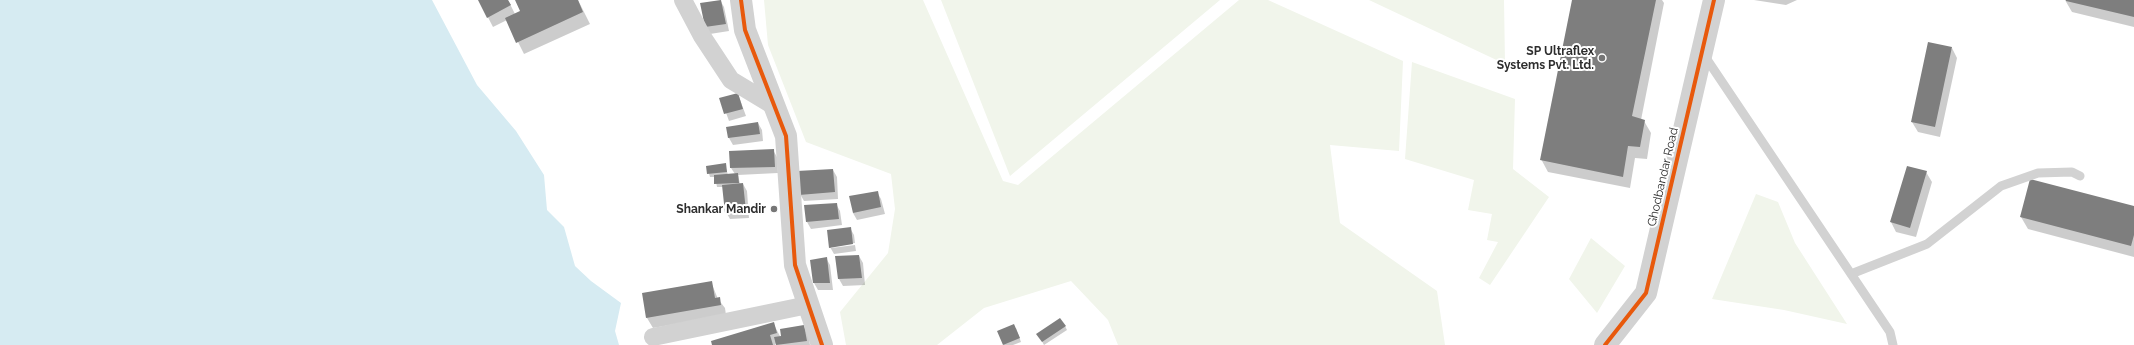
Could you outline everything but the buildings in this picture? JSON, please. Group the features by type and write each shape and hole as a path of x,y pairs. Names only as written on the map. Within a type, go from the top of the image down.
{"street":[{"path":"684,0 702,36 731,80 774,106"},
{"path":"741,0 745,30 786,136 795,265 822,345"},
{"name":"Ghodbandar Road","path":"1605,345 1646,293 1714,0"},
{"path":"653,337 808,305"}],"lane":[{"path":"1702,52 1890,332 1893,345"},
{"path":"1851,274 1927,244 2001,186 2038,173 2072,172 2080,176"}],"shaded area":[{"path":"0,0 432,0 477,85 516,131 544,175 547,210 564,227 575,266 591,281 621,303 615,331 619,345 0,345"},
{"path":"764,0 923,0 1003,181 1018,185 1239,0 1268,0 1403,61 1399,151 1330,145 1340,223 1437,291 1445,345 1118,345 1108,320 1071,281 984,308 937,345 846,345 840,312 888,253 895,209 891,174 806,142 768,45"},
{"path":"941,0 1220,0 1010,176"},
{"path":"1369,0 1504,0 1505,64"},
{"path":"1412,62 1515,99 1513,169 1549,197 1490,285 1479,278 1498,242 1487,240 1492,214 1468,210 1474,180 1405,159"},
{"path":"1756,194 1778,202 1795,243 1847,324 1784,310 1712,299"},
{"path":"1591,238 1625,266 1597,313 1569,279"}],"cycle path":[{"path":"741,0 745,30 786,136 795,265 822,345"},
{"path":"1605,345 1646,293 1714,0"}],"place":[{"name":"SP Ultraflex Systems Pvt. Ltd.","path":"1602,58"},
{"name":"Shankar Mandir","path":"774,209"}]}
